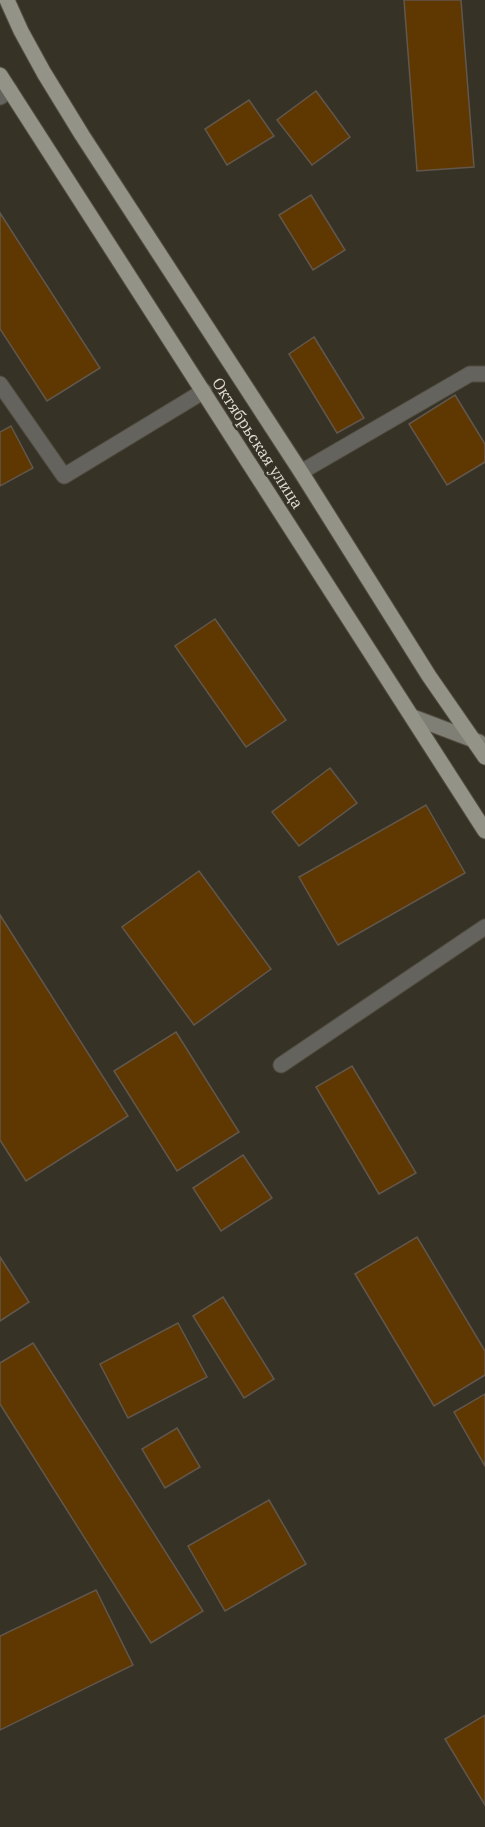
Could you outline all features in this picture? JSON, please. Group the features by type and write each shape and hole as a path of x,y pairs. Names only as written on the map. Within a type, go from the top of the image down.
{"main road":[{"name":"Октябрьская улица","path":"7,0 44,73 82,135 302,472 429,676 480,743 485,757"},
{"name":"Октябрьская улица","path":"0,75 5,94 204,391 485,831"},
{"path":"413,717 480,743"}],"lane":[{"path":"302,472 470,374 485,374"},
{"path":"0,384 64,477 204,391"},
{"path":"281,1065 485,927"}],"building":[{"path":"404,0 461,0 474,167 417,171"},
{"path":"316,91 350,137 312,165 277,120"},
{"path":"249,100 274,136 227,165 205,129"},
{"path":"311,195 345,250 313,270 279,215"},
{"path":"0,213 100,368 47,401 0,329"},
{"path":"314,337 364,418 337,433 289,354"},
{"path":"455,395 485,444 485,462 447,485 409,424"},
{"path":"11,426 33,468 0,486 0,432"},
{"path":"215,619 286,720 246,747 175,646"},
{"path":"330,768 357,803 299,846 272,812"},
{"path":"426,805 465,873 338,945 299,877"},
{"path":"199,871 271,969 194,1025 122,927"},
{"path":"0,915 128,1116 26,1181 0,1140"},
{"path":"176,1032 239,1132 177,1171 114,1071"},
{"path":"352,1066 416,1173 379,1194 316,1087"},
{"path":"243,1155 272,1198 221,1231 193,1188"},
{"path":"417,1237 485,1351 485,1375 434,1406 355,1274"},
{"path":"0,1257 29,1302 0,1321"},
{"path":"223,1297 274,1379 244,1398 193,1316"},
{"path":"178,1323 207,1377 128,1418 100,1364"},
{"path":"33,1343 203,1611 151,1643 0,1404 0,1363"},
{"path":"485,1394 485,1466 454,1412"},
{"path":"177,1428 200,1467 165,1488 142,1449"},
{"path":"269,1500 306,1564 225,1611 188,1546"},
{"path":"96,1590 133,1665 0,1730 0,1636"},
{"path":"485,1715 485,1805 445,1739"}]}
